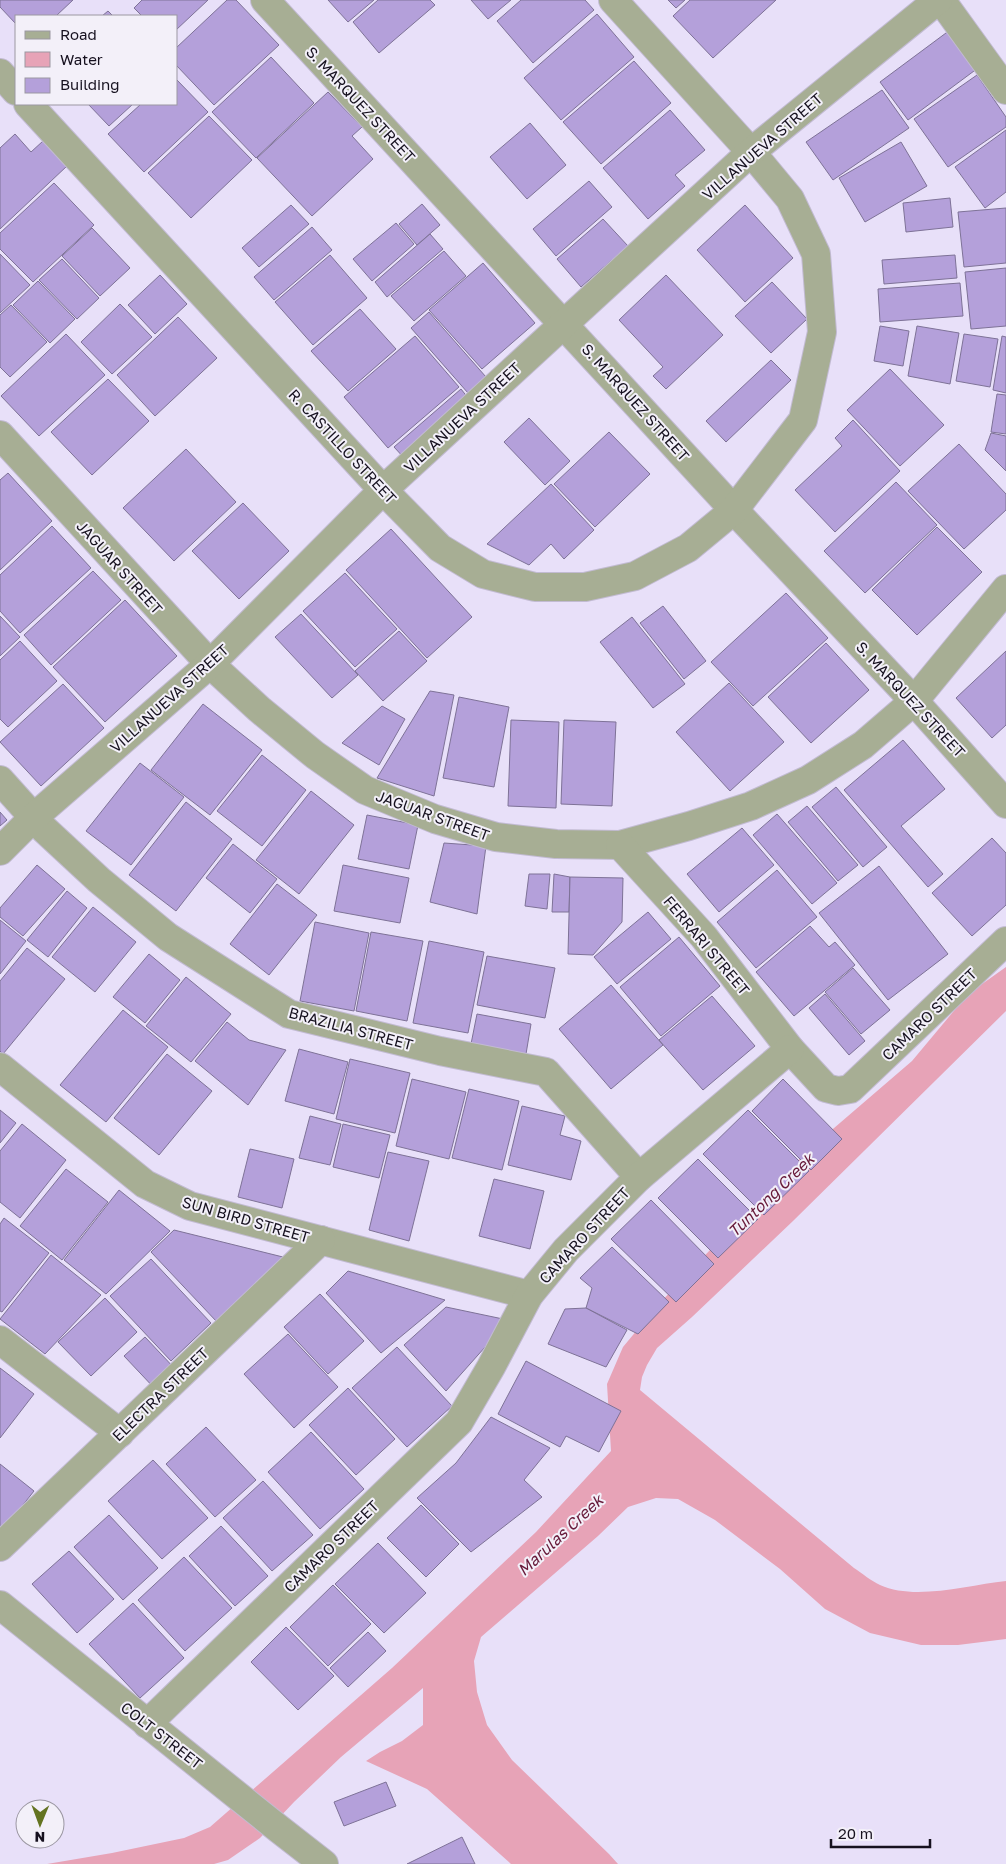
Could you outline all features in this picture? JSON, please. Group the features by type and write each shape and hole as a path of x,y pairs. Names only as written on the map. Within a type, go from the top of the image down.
{"street":[{"name":"S. MARQUEZ STREET","path":"266,0 734,510 914,701 1006,804"},
{"name":"R. CASTILLO STREET","path":"29,105 383,490 440,548 483,574 535,587 585,587 635,576 688,548 734,510 803,420 822,332 816,254 790,200 751,152 613,0"},
{"name":"VILLANUEVA STREET","path":"0,851 39,823 210,664 383,490 751,152 940,0"},
{"path":"940,0 1006,90"},
{"path":"0,73 15,90"},
{"name":"JAGUAR STREET","path":"0,435 210,664 259,709 314,755 365,790 435,819 496,838 556,844 620,845 751,806 808,780 863,745 914,701 1006,589"},
{"name":"BRAZILIA STREET","path":"0,780 39,823 99,880 168,937 289,1014 440,1051 546,1072 639,1177"},
{"name":"FERRARI STREET","path":"620,845 704,937 790,1049"},
{"name":"CAMARO STREET","path":"147,1724 459,1422 529,1295 566,1250 639,1177 790,1049 826,1088 838,1091 850,1089 1006,941"},
{"name":"SUN BIRD STREET","path":"0,1068 145,1184 190,1206 529,1295"},
{"name":"ELECTRA STREET","path":"0,1548 320,1240"},
{"path":"0,1340 120,1433"},
{"name":"COLT STREET","path":"0,1605 324,1864"}],"water":[{"path":"1006,967 1006,1011 793,1221 657,1348 642,1377 640,1390 854,1568 880,1585 894,1590 925,1592 1006,1581 1006,1639 958,1645 921,1645 870,1633 825,1609 780,1569 715,1520 678,1499 656,1498 628,1507 598,1536 481,1637 474,1661 477,1692 487,1725 512,1760 618,1864 511,1864 427,1789 366,1761 402,1741 423,1725 423,1688 341,1757 260,1838 228,1860 214,1864 47,1864 184,1838 210,1827 392,1668 536,1532 611,1451 607,1384 623,1347 657,1306 710,1250 764,1198 805,1153 912,1061 968,994"}],"building":[{"path":"0,0 73,0 57,15 15,15 15,23 0,7"},
{"path":"142,0 208,0 178,28 178,15 141,15 134,8"},
{"path":"227,0 236,0 279,45 214,105 178,67 178,46"},
{"path":"328,0 374,0 348,22"},
{"path":"378,0 430,0 435,5 379,53 353,22"},
{"path":"471,0 511,0 488,19"},
{"path":"521,0 585,0 594,10 533,63 497,21"},
{"path":"668,0 685,0 676,8"},
{"path":"690,0 776,0 713,58 673,16"},
{"path":"108,11 112,15 103,15"},
{"path":"597,14 634,57 561,120 524,78"},
{"path":"950,30 978,68 908,120 880,82"},
{"path":"271,57 314,103 256,158 212,112"},
{"path":"634,61 671,103 601,164 563,122"},
{"path":"977,75 1006,117 1006,127 948,167 914,119"},
{"path":"178,81 208,112 144,172 108,134 140,105 178,105"},
{"path":"882,90 909,128 833,180 806,142"},
{"path":"328,92 362,127 352,136 373,159 312,216 257,158"},
{"path":"89,105 132,105 109,126"},
{"path":"670,110 705,150 675,175 685,186 648,219 603,168"},
{"path":"209,116 252,160 191,218 148,173"},
{"path":"530,123 566,165 527,199 490,157"},
{"path":"1006,130 1006,192 985,208 955,167"},
{"path":"15,134 31,152 43,141 67,166 0,229 0,148"},
{"path":"901,142 927,186 865,222 839,178"},
{"path":"589,181 612,207 556,256 533,229"},
{"path":"54,183 94,225 33,282 0,249 0,233"},
{"path":"950,198 953,227 906,232 903,203"},
{"path":"422,204 440,225 417,245 399,224"},
{"path":"291,205 309,224 259,267 242,248"},
{"path":"745,205 793,258 745,302 697,250"},
{"path":"1006,208 1006,263 964,267 958,212"},
{"path":"603,219 628,246 581,287 557,259"},
{"path":"396,223 414,244 372,281 353,259"},
{"path":"312,227 332,250 274,300 254,277"},
{"path":"92,228 130,268 100,296 62,256"},
{"path":"430,234 443,249 387,297 375,282"},
{"path":"444,251 466,276 414,321 391,296"},
{"path":"0,254 30,285 0,313"},
{"path":"330,255 367,298 313,345 275,302"},
{"path":"955,255 957,278 884,284 882,260"},
{"path":"62,259 99,298 77,319 39,280"},
{"path":"483,263 535,323 482,369 429,310"},
{"path":"1006,268 1006,326 971,329 965,272"},
{"path":"160,275 187,304 155,334 128,305"},
{"path":"666,275 723,335 666,389 653,376 663,367 619,320"},
{"path":"38,281 75,319 50,343 13,305"},
{"path":"772,282 807,319 771,353 735,316"},
{"path":"960,283 963,316 880,322 878,289"},
{"path":"120,304 152,337 112,374 81,342"},
{"path":"11,305 47,342 10,377 0,367 0,315"},
{"path":"360,309 396,349 348,391 311,351"},
{"path":"429,312 486,377 468,393 411,328"},
{"path":"178,317 217,358 155,416 117,375"},
{"path":"880,326 909,331 903,366 874,361"},
{"path":"917,326 959,333 950,384 908,376"},
{"path":"66,334 105,375 39,436 1,396"},
{"path":"964,334 998,339 990,387 956,381"},
{"path":"415,336 459,387 388,448 344,397"},
{"path":"1002,336 1006,337 1006,393 993,390"},
{"path":"771,360 791,380 726,442 706,421"},
{"path":"890,369 944,425 900,466 847,410"},
{"path":"108,379 149,421 92,475 51,432"},
{"path":"461,389 472,403 406,460 394,447"},
{"path":"997,394 1006,395 1006,434 991,432"},
{"path":"529,418 570,461 545,485 504,442"},
{"path":"853,420 900,471 835,532 795,490 842,446 835,438"},
{"path":"609,432 650,474 595,527 554,484"},
{"path":"991,433 1006,436 1006,471 985,450"},
{"path":"959,444 1006,494 1006,510 964,549 908,491"},
{"path":"186,449 236,502 174,561 123,508"},
{"path":"8,473 52,521 0,570 0,480"},
{"path":"896,482 937,525 865,593 824,551"},
{"path":"551,484 594,530 564,559 551,544 529,565 487,544"},
{"path":"243,503 289,551 239,599 192,551"},
{"path":"52,526 91,568 20,633 0,611 0,575"},
{"path":"937,527 982,572 917,635 872,590"},
{"path":"391,529 472,617 427,658 346,570"},
{"path":"93,571 121,600 51,665 24,635"},
{"path":"345,573 397,629 355,667 303,611"},
{"path":"786,593 828,638 753,706 711,662"},
{"path":"125,600 177,656 105,722 53,667"},
{"path":"663,606 706,661 684,679 640,623"},
{"path":"301,614 358,675 332,698 275,637"},
{"path":"0,616 20,637 0,656"},
{"path":"632,617 685,684 653,708 600,642"},
{"path":"399,631 427,661 383,701 355,671"},
{"path":"20,641 57,681 8,727 0,719 0,660"},
{"path":"826,643 869,690 811,743 768,697"},
{"path":"1006,651 1006,725 992,738 956,698"},
{"path":"729,683 784,742 730,791 676,732"},
{"path":"63,684 104,728 41,786 0,742"},
{"path":"430,691 454,695 434,796 377,778"},
{"path":"459,697 509,707 494,787 443,778"},
{"path":"203,704 262,750 210,815 151,770"},
{"path":"382,706 405,719 379,765 342,743"},
{"path":"511,720 559,722 556,808 508,806"},
{"path":"564,720 616,722 612,806 561,804"},
{"path":"903,740 945,789 901,826 943,874 928,887 844,790"},
{"path":"262,755 306,790 262,846 217,811"},
{"path":"140,763 184,797 131,865 86,831"},
{"path":"836,787 887,847 863,867 812,807"},
{"path":"311,791 354,825 299,894 256,860"},
{"path":"186,802 232,839 176,911 129,875"},
{"path":"807,806 858,865 838,881 788,822"},
{"path":"0,812 7,820 0,826"},
{"path":"777,814 837,883 812,904 753,835"},
{"path":"367,815 418,825 409,869 358,859"},
{"path":"742,828 774,865 719,912 687,874"},
{"path":"992,838 1006,853 1006,905 972,936 932,893"},
{"path":"444,843 486,846 477,914 430,902"},
{"path":"233,844 277,879 250,913 206,878"},
{"path":"37,865 65,889 23,936 0,917 0,908"},
{"path":"343,865 409,878 400,923 334,911"},
{"path":"879,866 948,954 888,1000 819,913"},
{"path":"777,870 817,917 756,968 717,922"},
{"path":"529,874 550,874 547,909 525,906"},
{"path":"554,874 570,877 569,912 552,912"},
{"path":"570,877 623,878 622,922 593,955 568,954"},
{"path":"277,884 317,915 269,975 230,944"},
{"path":"67,891 87,908 48,957 27,940"},
{"path":"93,907 136,942 95,992 52,957"},
{"path":"648,912 671,939 617,984 594,957"},
{"path":"0,920 26,941 0,974"},
{"path":"315,922 369,933 354,1011 300,1001"},
{"path":"810,926 829,947 835,942 855,965 794,1016 756,972"},
{"path":"371,932 423,941 407,1021 356,1011"},
{"path":"679,937 720,986 661,1036 620,987"},
{"path":"429,941 484,952 468,1033 413,1023"},
{"path":"27,948 65,979 3,1054 0,1051 0,981"},
{"path":"149,954 180,980 145,1023 113,997"},
{"path":"487,956 555,968 545,1018 477,1005"},
{"path":"853,968 890,1010 861,1034 825,992"},
{"path":"186,977 231,1014 191,1062 146,1026"},
{"path":"611,985 663,1045 611,1089 559,1029"},
{"path":"825,994 865,1041 849,1055 809,1008"},
{"path":"712,996 755,1046 703,1090 659,1040"},
{"path":"123,1010 168,1047 106,1122 60,1085"},
{"path":"477,1014 531,1024 526,1054 471,1044"},
{"path":"227,1022 249,1040 286,1050 248,1105 195,1061"},
{"path":"299,1049 348,1062 334,1114 285,1101"},
{"path":"167,1054 212,1091 159,1155 114,1118"},
{"path":"350,1059 410,1073 395,1133 336,1119"},
{"path":"412,1079 466,1092 449,1159 396,1146"},
{"path":"783,1079 842,1139 811,1170 752,1111"},
{"path":"469,1089 519,1101 502,1170 452,1158"},
{"path":"522,1106 565,1116 560,1135 581,1141 571,1180 508,1165"},
{"path":"0,1110 16,1123 0,1143"},
{"path":"748,1110 809,1171 764,1215 703,1154"},
{"path":"310,1116 341,1124 330,1165 299,1158"},
{"path":"22,1124 66,1160 20,1218 0,1202 0,1151"},
{"path":"343,1124 390,1135 379,1178 333,1167"},
{"path":"250,1149 294,1159 282,1208 238,1197"},
{"path":"388,1152 429,1161 409,1241 369,1230"},
{"path":"698,1159 758,1219 718,1258 658,1198"},
{"path":"66,1169 108,1202 62,1260 20,1226"},
{"path":"494,1179 544,1191 530,1249 479,1236"},
{"path":"119,1190 170,1231 106,1294 64,1260"},
{"path":"651,1200 714,1264 676,1302 611,1239"},
{"path":"4,1218 49,1253 2,1312 0,1311 0,1224"},
{"path":"174,1230 291,1259 217,1322 151,1252"},
{"path":"612,1247 669,1302 638,1334 586,1308 592,1288 580,1278"},
{"path":"51,1255 101,1295 45,1354 0,1319"},
{"path":"151,1259 211,1323 171,1361 110,1296"},
{"path":"348,1271 445,1300 381,1353 326,1293"},
{"path":"320,1294 364,1341 328,1374 284,1327"},
{"path":"105,1298 137,1332 91,1376 58,1342"},
{"path":"446,1307 503,1319 486,1346 446,1391 404,1345"},
{"path":"586,1308 627,1330 606,1367 548,1344 565,1309"},
{"path":"288,1334 338,1387 294,1428 244,1374"},
{"path":"145,1337 177,1371 157,1391 124,1356"},
{"path":"397,1347 452,1406 407,1447 352,1388"},
{"path":"526,1361 621,1411 599,1452 566,1436 560,1447 498,1414"},
{"path":"0,1368 34,1394 0,1438"},
{"path":"348,1388 395,1439 356,1475 309,1425"},
{"path":"491,1417 550,1448 524,1480 542,1497 471,1552 417,1498 456,1463"},
{"path":"206,1427 256,1480 215,1517 166,1464"},
{"path":"311,1432 364,1489 320,1529 268,1472"},
{"path":"153,1460 208,1518 162,1559 108,1501"},
{"path":"0,1464 34,1491 0,1534"},
{"path":"263,1481 313,1535 272,1571 223,1518"},
{"path":"421,1505 459,1544 426,1577 387,1538"},
{"path":"109,1515 158,1568 123,1600 74,1547"},
{"path":"221,1526 268,1576 235,1606 189,1556"},
{"path":"378,1543 426,1593 384,1633 335,1584"},
{"path":"69,1551 114,1599 77,1633 32,1584"},
{"path":"184,1557 232,1608 185,1651 138,1600"},
{"path":"333,1585 371,1624 328,1666 290,1627"},
{"path":"133,1603 184,1658 140,1698 89,1644"},
{"path":"286,1627 334,1676 298,1710 251,1662"},
{"path":"368,1632 386,1651 348,1687 330,1668"},
{"path":"386,1782 396,1806 344,1826 334,1802"},
{"path":"462,1837 475,1864 407,1864"}],"water label":[{"name":"Tuntong Creek","path":"771,1195"},
{"name":"Marulas Creek","path":"560,1535"}]}
